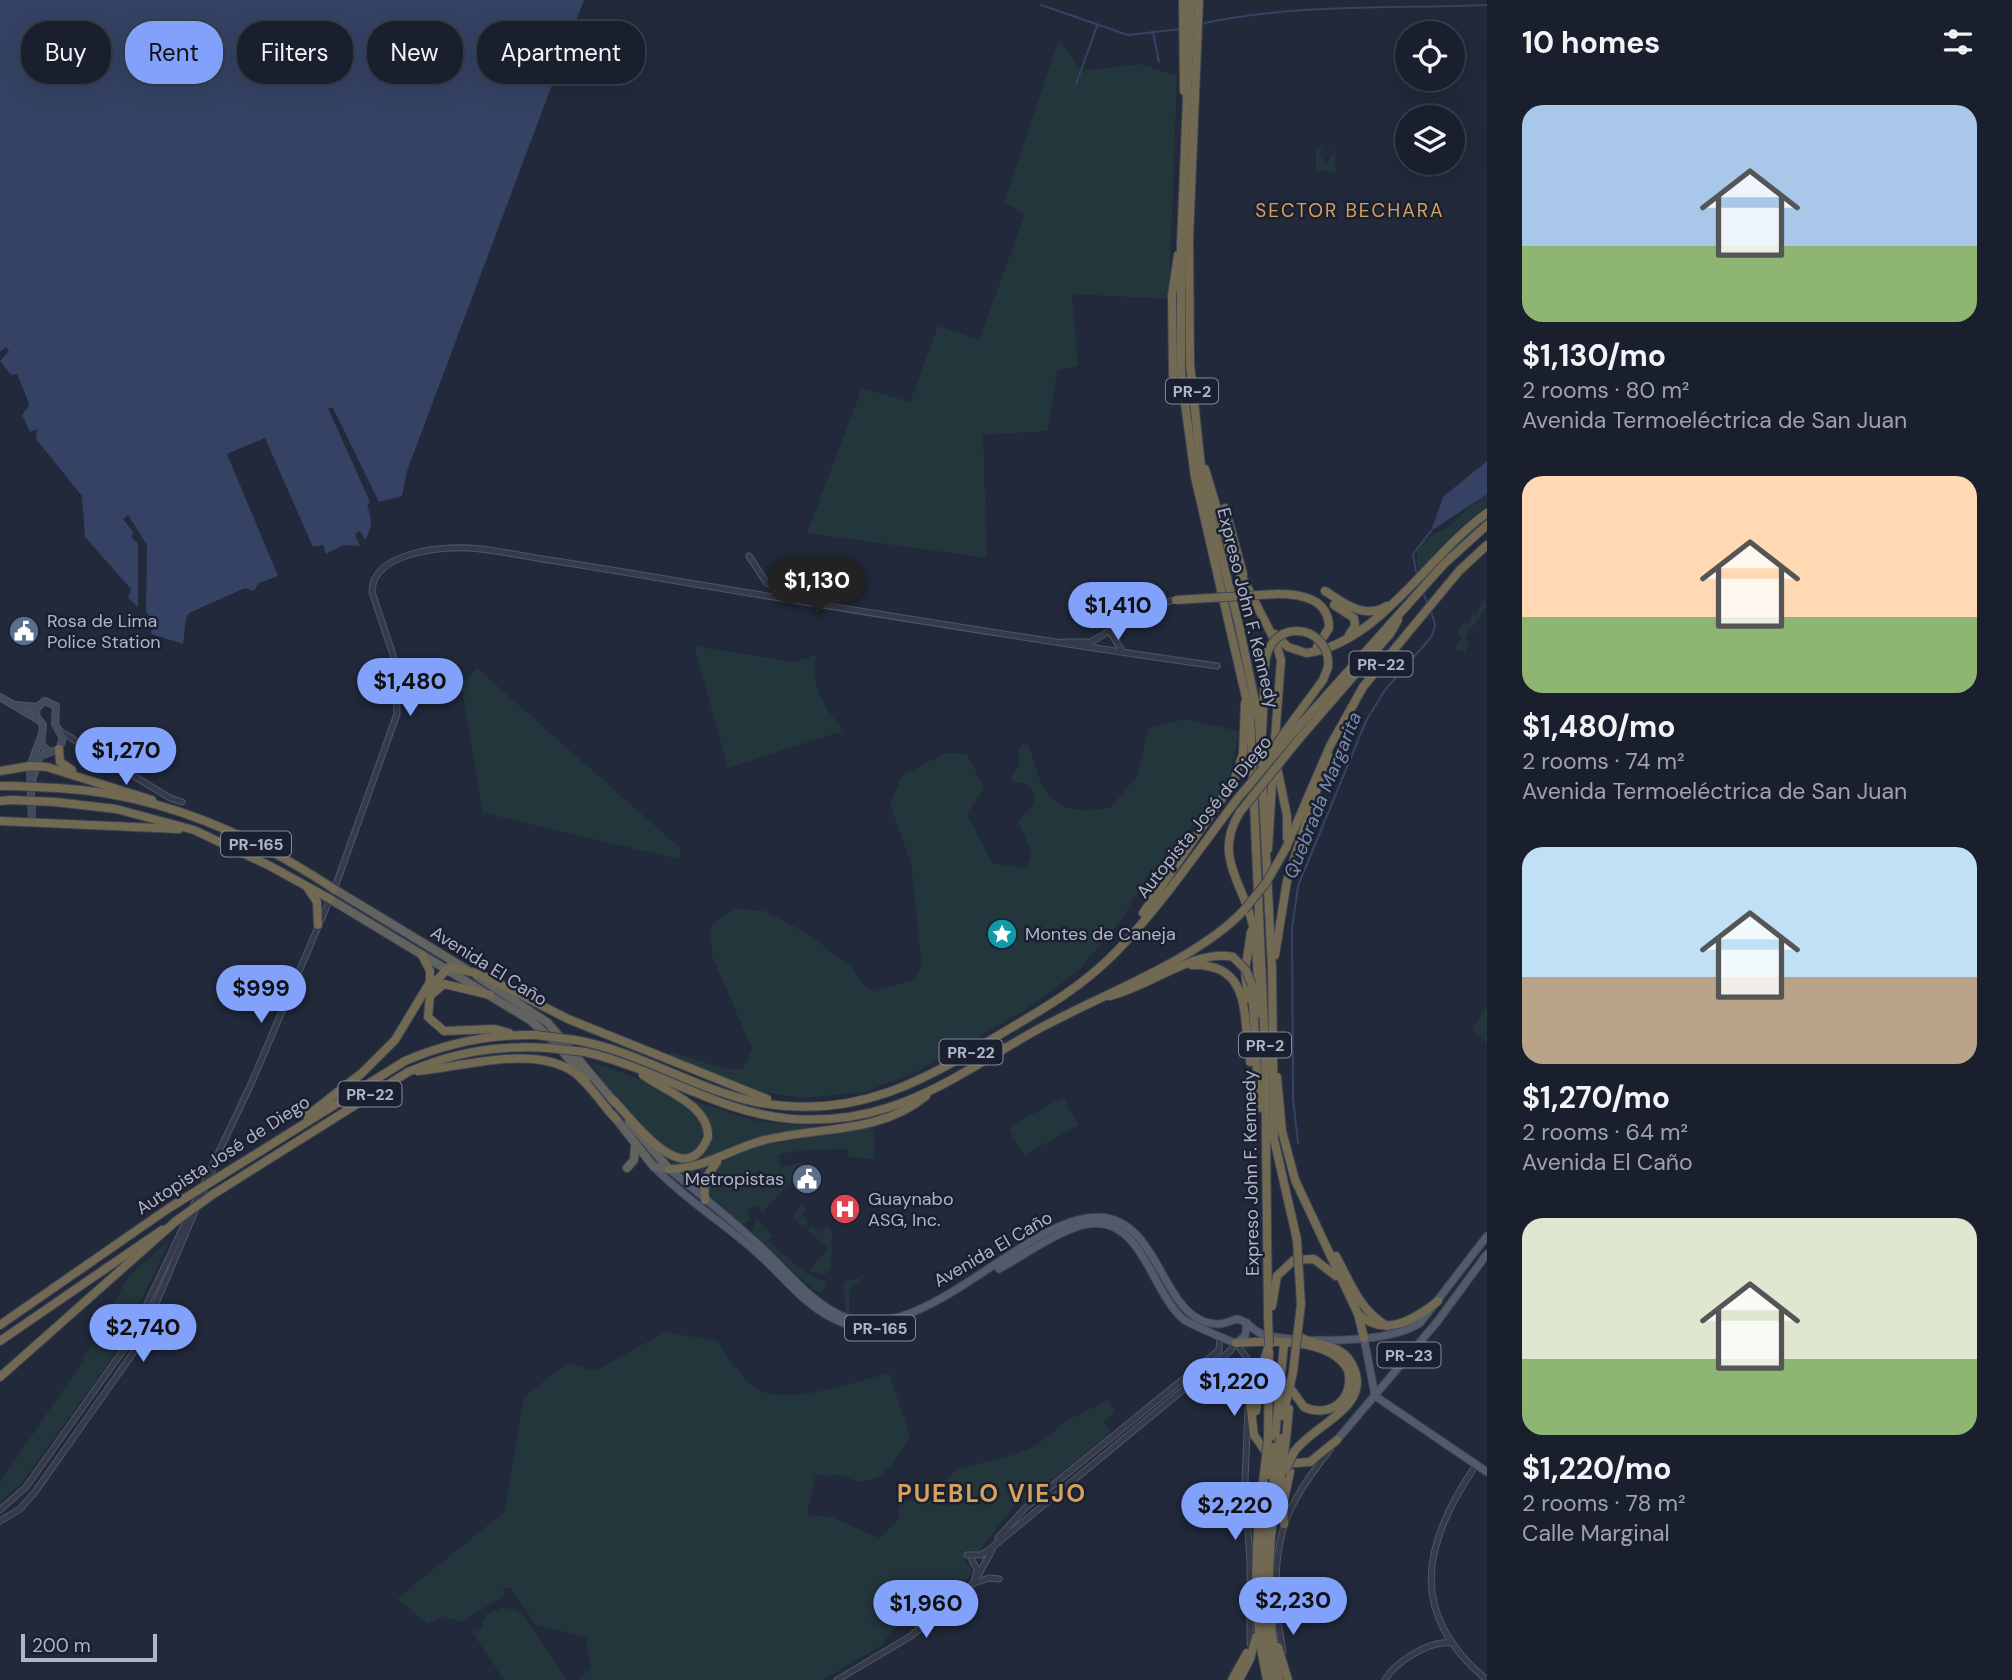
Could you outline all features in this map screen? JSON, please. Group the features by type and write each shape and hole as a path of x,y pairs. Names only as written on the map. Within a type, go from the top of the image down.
{"highway":[{"path":"1183,0 1191,16"},
{"name":"Expreso John F. Kennedy","path":"1191,0 1181,245 1181,374 1188,437 1203,517 1245,687 1254,775 1263,963 1269,1345 1277,1438"},
{"name":"Expreso John F. Kennedy","path":"1191,16 1199,0"},
{"name":"Expreso John F. Kennedy","path":"1190,36 1188,318 1198,458 1207,507 1254,691 1260,739 1272,968 1275,1148 1297,1240 1301,1304 1291,1389 1277,1438 1264,1550 1264,1632 1273,1680"},
{"path":"1173,374 1173,285 1181,245"},
{"path":"1198,458 1204,465 1231,555 1267,625 1282,667 1273,752 1271,841 1266,854"},
{"path":"1225,508 1245,584"},
{"path":"1267,625 1294,650 1313,652 1348,637 1371,624 1454,540 1487,513"},
{"name":"Autopista José de Diego","path":"0,1325 169,1208 381,1074 431,1050 471,1040 518,1035 575,1040 606,1047 740,1098 780,1104 837,1106 884,1095 921,1080 1056,1003 1093,974 1133,932 1258,773 1432,578 1487,526"},
{"name":"Autopista José de Diego","path":"0,1377 176,1222 212,1195 408,1072 434,1061 497,1046 585,1052 734,1108 792,1119 868,1114 933,1090 1187,953 1228,926 1266,883 1286,848 1330,746 1363,687 1439,594 1487,545"},
{"path":"1348,637 1355,626 1354,618 1332,603 1325,591 1341,603 1367,612 1384,609 1405,592"},
{"path":"1176,600 1278,594 1298,594 1312,599 1322,608 1329,621 1323,642 1312,650 1294,650"},
{"path":"1260,739 1264,728 1264,659 1269,644 1280,634 1295,631 1307,633 1318,640 1328,654 1328,667 1323,680 1293,734 1240,811 1230,833 1229,853 1252,926 1264,1124"},
{"path":"1133,932 1150,900 1185,855 1234,781 1242,754 1245,687"},
{"path":"1272,968 1287,881 1326,770 1330,746"},
{"path":"61,747 60,762 64,768 174,809"},
{"path":"1273,752 1287,816 1286,848"},
{"path":"0,771 33,766 97,781"},
{"name":"Avenida El Caño","path":"0,786 57,788 118,795 198,816 261,846 470,972 548,1023 669,1169"},
{"name":"Avenida El Caño","path":"0,801 55,802 116,809 194,831 305,885 490,995 543,1030 654,1167"},
{"path":"0,821 194,831"},
{"path":"305,885 317,902 318,925"},
{"path":"1185,966 1218,969 1238,988 1245,1014 1251,1062 1245,971 1252,926"},
{"path":"422,955 431,974 427,991"},
{"path":"1100,998 1125,992 1210,956 1233,957 1247,970 1252,985 1259,1108 1264,1124"},
{"path":"292,1130 383,1053 427,991 446,969 452,967 480,974 568,1019 780,1104"},
{"path":"490,995 444,985 430,996 428,1017 444,1031 495,1029 518,1035"},
{"path":"408,1072 479,1062 549,1061 576,1074 616,1119"},
{"path":"1273,1064 1278,1081 1282,1131 1310,1216 1358,1314 1364,1338"},
{"path":"612,1099 671,1156 688,1158 703,1148 708,1129 699,1112 635,1070"},
{"path":"654,1167 693,1167 764,1140 837,1130 883,1119 910,1109 933,1090"},
{"path":"627,1168 634,1160 635,1144"},
{"path":"705,1200 705,1176 728,1154"},
{"path":"1310,1216 1328,1240 1361,1303 1387,1326"},
{"name":"Autopista José de Diego","path":"0,1341 144,1240 176,1222"},
{"path":"1268,1316 1277,1276 1284,1266 1294,1260 1309,1258 1333,1271 1350,1296"},
{"path":"1358,1314 1369,1322 1387,1326 1416,1319 1438,1301"},
{"path":"1284,1524 1282,1518 1294,1455 1303,1439 1350,1404 1357,1390 1352,1363 1341,1352 1301,1338"},
{"path":"1236,1343 1284,1344 1333,1354 1344,1363 1350,1377 1344,1399 1325,1411 1304,1407 1291,1389"},
{"path":"1279,1680 1270,1627 1269,1571 1272,1475 1284,1344"},
{"path":"1259,1444 1256,1405 1262,1367 1269,1345"},
{"path":"1249,1394 1252,1430 1259,1444 1276,1461 1294,1465 1310,1462 1337,1440"},
{"path":"1272,1475 1294,1455"},
{"name":"Expreso John F. Kennedy","path":"1267,1680 1258,1627 1257,1533 1262,1486 1272,1475"},
{"path":"1276,1599 1276,1638 1290,1680"},
{"path":"1239,1680 1250,1659 1258,1627"},
{"path":"1232,1680 1250,1644"}],"main road":[{"path":"0,697 38,720 43,726 33,766 32,821"},
{"path":"14,705 37,707 45,701 56,706 57,729 63,738 61,747 40,756 33,766"},
{"path":"37,707 38,720"},
{"path":"41,737 41,744 49,752"},
{"name":"Avenida El Caño","path":"654,1167 755,1251 817,1310 848,1325 873,1328 896,1324 1074,1227 1100,1225 1118,1230 1136,1244 1183,1319 1236,1343"},
{"name":"Avenida El Caño","path":"669,1169 832,1311 857,1321 877,1322 904,1316 1059,1228 1081,1219 1096,1217 1121,1223 1139,1237 1191,1314 1217,1324 1238,1319 1247,1323"},
{"name":"PR-23","path":"1247,1323 1264,1335 1301,1338 1364,1338 1412,1328 1438,1301 1487,1236"},
{"name":"PR-23","path":"1375,1396 1487,1254"},
{"path":"1236,1343 1247,1333 1247,1323"},
{"path":"1364,1338 1375,1396 1487,1472"},
{"path":"1337,1440 1375,1396"}],"street":[{"path":"0,1510 26,1488 117,1363 207,1172 215,1161 330,899 397,714 396,664 372,592 377,571 391,562 436,550 469,548 1217,666"},
{"path":"749,556 766,582 793,600"},
{"path":"1053,641 1091,642 1154,604 1176,600"},
{"path":"1110,632 1123,652"},
{"path":"57,729 182,802"},
{"path":"61,747 68,742 83,744"},
{"path":"0,1521 20,1509 35,1492 134,1354 214,1174 215,1161"},
{"path":"837,1680 911,1636 974,1583 995,1542 1026,1507 1219,1350 1222,1342 1219,1334"},
{"path":"974,1583 977,1569 969,1558 981,1555 1230,1351 1236,1343 1250,1361 1246,1443 1250,1644"},
{"path":"1276,1599 1277,1563 1284,1524 1303,1482 1337,1440"},
{"path":"1476,1465 1450,1511 1433,1558 1431,1587 1449,1643 1487,1680"},
{"path":"974,1583 989,1578 999,1579"},
{"path":"1385,1680 1394,1668 1436,1643 1443,1631"},
{"path":"1436,1643 1449,1643"}],"shaded area":[{"path":"1059,39 1081,71 1140,64 1177,76 1169,299 1072,294 1078,366 1057,371 1048,431 983,435 987,558 807,533 862,388 910,402 938,326 979,340 1025,214 1004,202"},
{"path":"1316,143 1317,147 1323,149 1319,154 1326,165 1336,147 1334,168 1339,172 1316,170"},
{"path":"1487,494 1487,506 1463,525 1420,569 1417,556 1424,541 1450,526"},
{"path":"1484,598 1487,606 1465,638 1469,641 1465,652 1455,649 1462,637 1458,633 1464,622 1469,624"},
{"path":"694,646 794,662 816,655 815,678 820,696 843,731 728,768"},
{"path":"477,668 681,849 678,859 483,813 461,684"},
{"path":"1184,719 1239,731 1232,768 1224,788 1146,879 1121,920 1077,972 1025,1010 918,1071 865,1092 802,1098 748,1090 668,1055 672,1052 726,1069 743,1069 752,1049 712,956 710,927 733,908 765,911 808,934 853,968 860,982 873,992 913,980 922,967 911,863 890,805 902,776 945,753 967,754 984,788 967,814 992,863 1026,868 1032,854 1018,821 1034,804 1034,792 1024,783 1013,782 1011,777 1020,763 1018,752 1021,744 1027,744 1044,787 1058,803 1076,810 1110,808 1138,775 1148,729"},
{"path":"1487,1005 1487,1044 1472,1029"},
{"path":"590,1062 652,1085 685,1103 703,1122 704,1139 687,1155 671,1152 658,1144 632,1118"},
{"path":"1063,1097 1079,1125 1024,1155 1009,1129 1011,1126"},
{"path":"688,1099 760,1122 828,1127 765,1135 694,1164 673,1165 651,1142 667,1157 686,1160 709,1139"},
{"path":"866,1126 874,1129 874,1159 848,1157 849,1149 779,1154 781,1167 804,1162 808,1168 803,1174 800,1172 763,1212 757,1206 750,1207 750,1220 742,1225 713,1202 709,1195 712,1167 749,1148"},
{"path":"705,1167 701,1193 677,1171 680,1171"},
{"path":"802,1203 807,1208 803,1214 808,1222 803,1227 793,1217"},
{"path":"756,1219 773,1235 768,1240 800,1269 825,1282 825,1290 814,1290 751,1232"},
{"path":"811,1225 819,1233 827,1226 832,1231 831,1268 824,1275 809,1271 829,1248 807,1230"},
{"path":"170,1240 114,1355 21,1484 0,1502 0,1483 81,1363 129,1276"},
{"path":"866,1275 849,1290 849,1314 845,1312 844,1282"},
{"path":"665,1332 718,1341 745,1379 755,1388 768,1393 784,1395 821,1391 889,1373 910,1436 890,1466 877,1477 857,1481 839,1475 816,1474 807,1515 832,1517 879,1538 899,1519 899,1501 938,1500 941,1483 958,1469 1016,1454 1035,1446 1068,1420 1108,1400 1115,1411 1104,1423 1110,1430 1104,1438 1037,1492 1014,1506 978,1552 968,1552 963,1558 970,1567 971,1575 889,1634 882,1645 823,1680 578,1680 591,1668 586,1637 536,1625 511,1588 502,1587 506,1594 462,1622 442,1616 428,1624 397,1599 505,1511 524,1397 567,1363 595,1371"},
{"path":"501,1608 514,1609 523,1615 566,1680 504,1680 472,1632 479,1632 486,1616"}],"water":[{"path":"0,0 584,0 576,21 477,21 477,84 552,84 407,471 402,496 379,502 333,408 328,408 370,502 367,506 371,523 369,532 365,540 360,531 355,534 360,546 344,545 326,554 323,545 313,547 265,438 227,454 278,576 259,583 254,591 245,588 189,613 183,644 151,634 153,620 146,612 147,545 128,515 123,519 134,533 131,536 138,544 138,607 128,598 131,589 85,537 82,496 36,439 37,429 30,432 22,415 29,406 28,401 17,374 11,375 0,361 9,351 6,347 0,352"},
{"path":"1487,461 1487,494 1431,531 1443,497"}],"waterway":[{"path":"1041,5 1128,35 1181,29"},
{"path":"1200,24 1236,17 1307,10 1487,5"},
{"path":"1076,84 1097,26"},
{"path":"1153,32 1159,62"},
{"name":"Quebrada Margarita","path":"1417,577 1413,554 1431,531"},
{"name":"Quebrada Margarita","path":"1423,592 1427,603"},
{"name":"Quebrada Margarita","path":"1298,1143 1293,1098 1292,929 1298,886 1366,721 1385,690 1432,636 1435,625 1431,611"}],"place":[{"name":"Rosa de Lima Police Station","path":"24,631"},
{"name":"Montes de Caneja","path":"1002,934"},
{"name":"Metropistas","path":"807,1179"},
{"name":"Guaynabo ASG, Inc.","path":"845,1209"}],"district":[{"name":"SECTOR BECHARA","path":"1350,210"},
{"name":"PUEBLO VIEJO","path":"992,1494"}]}
